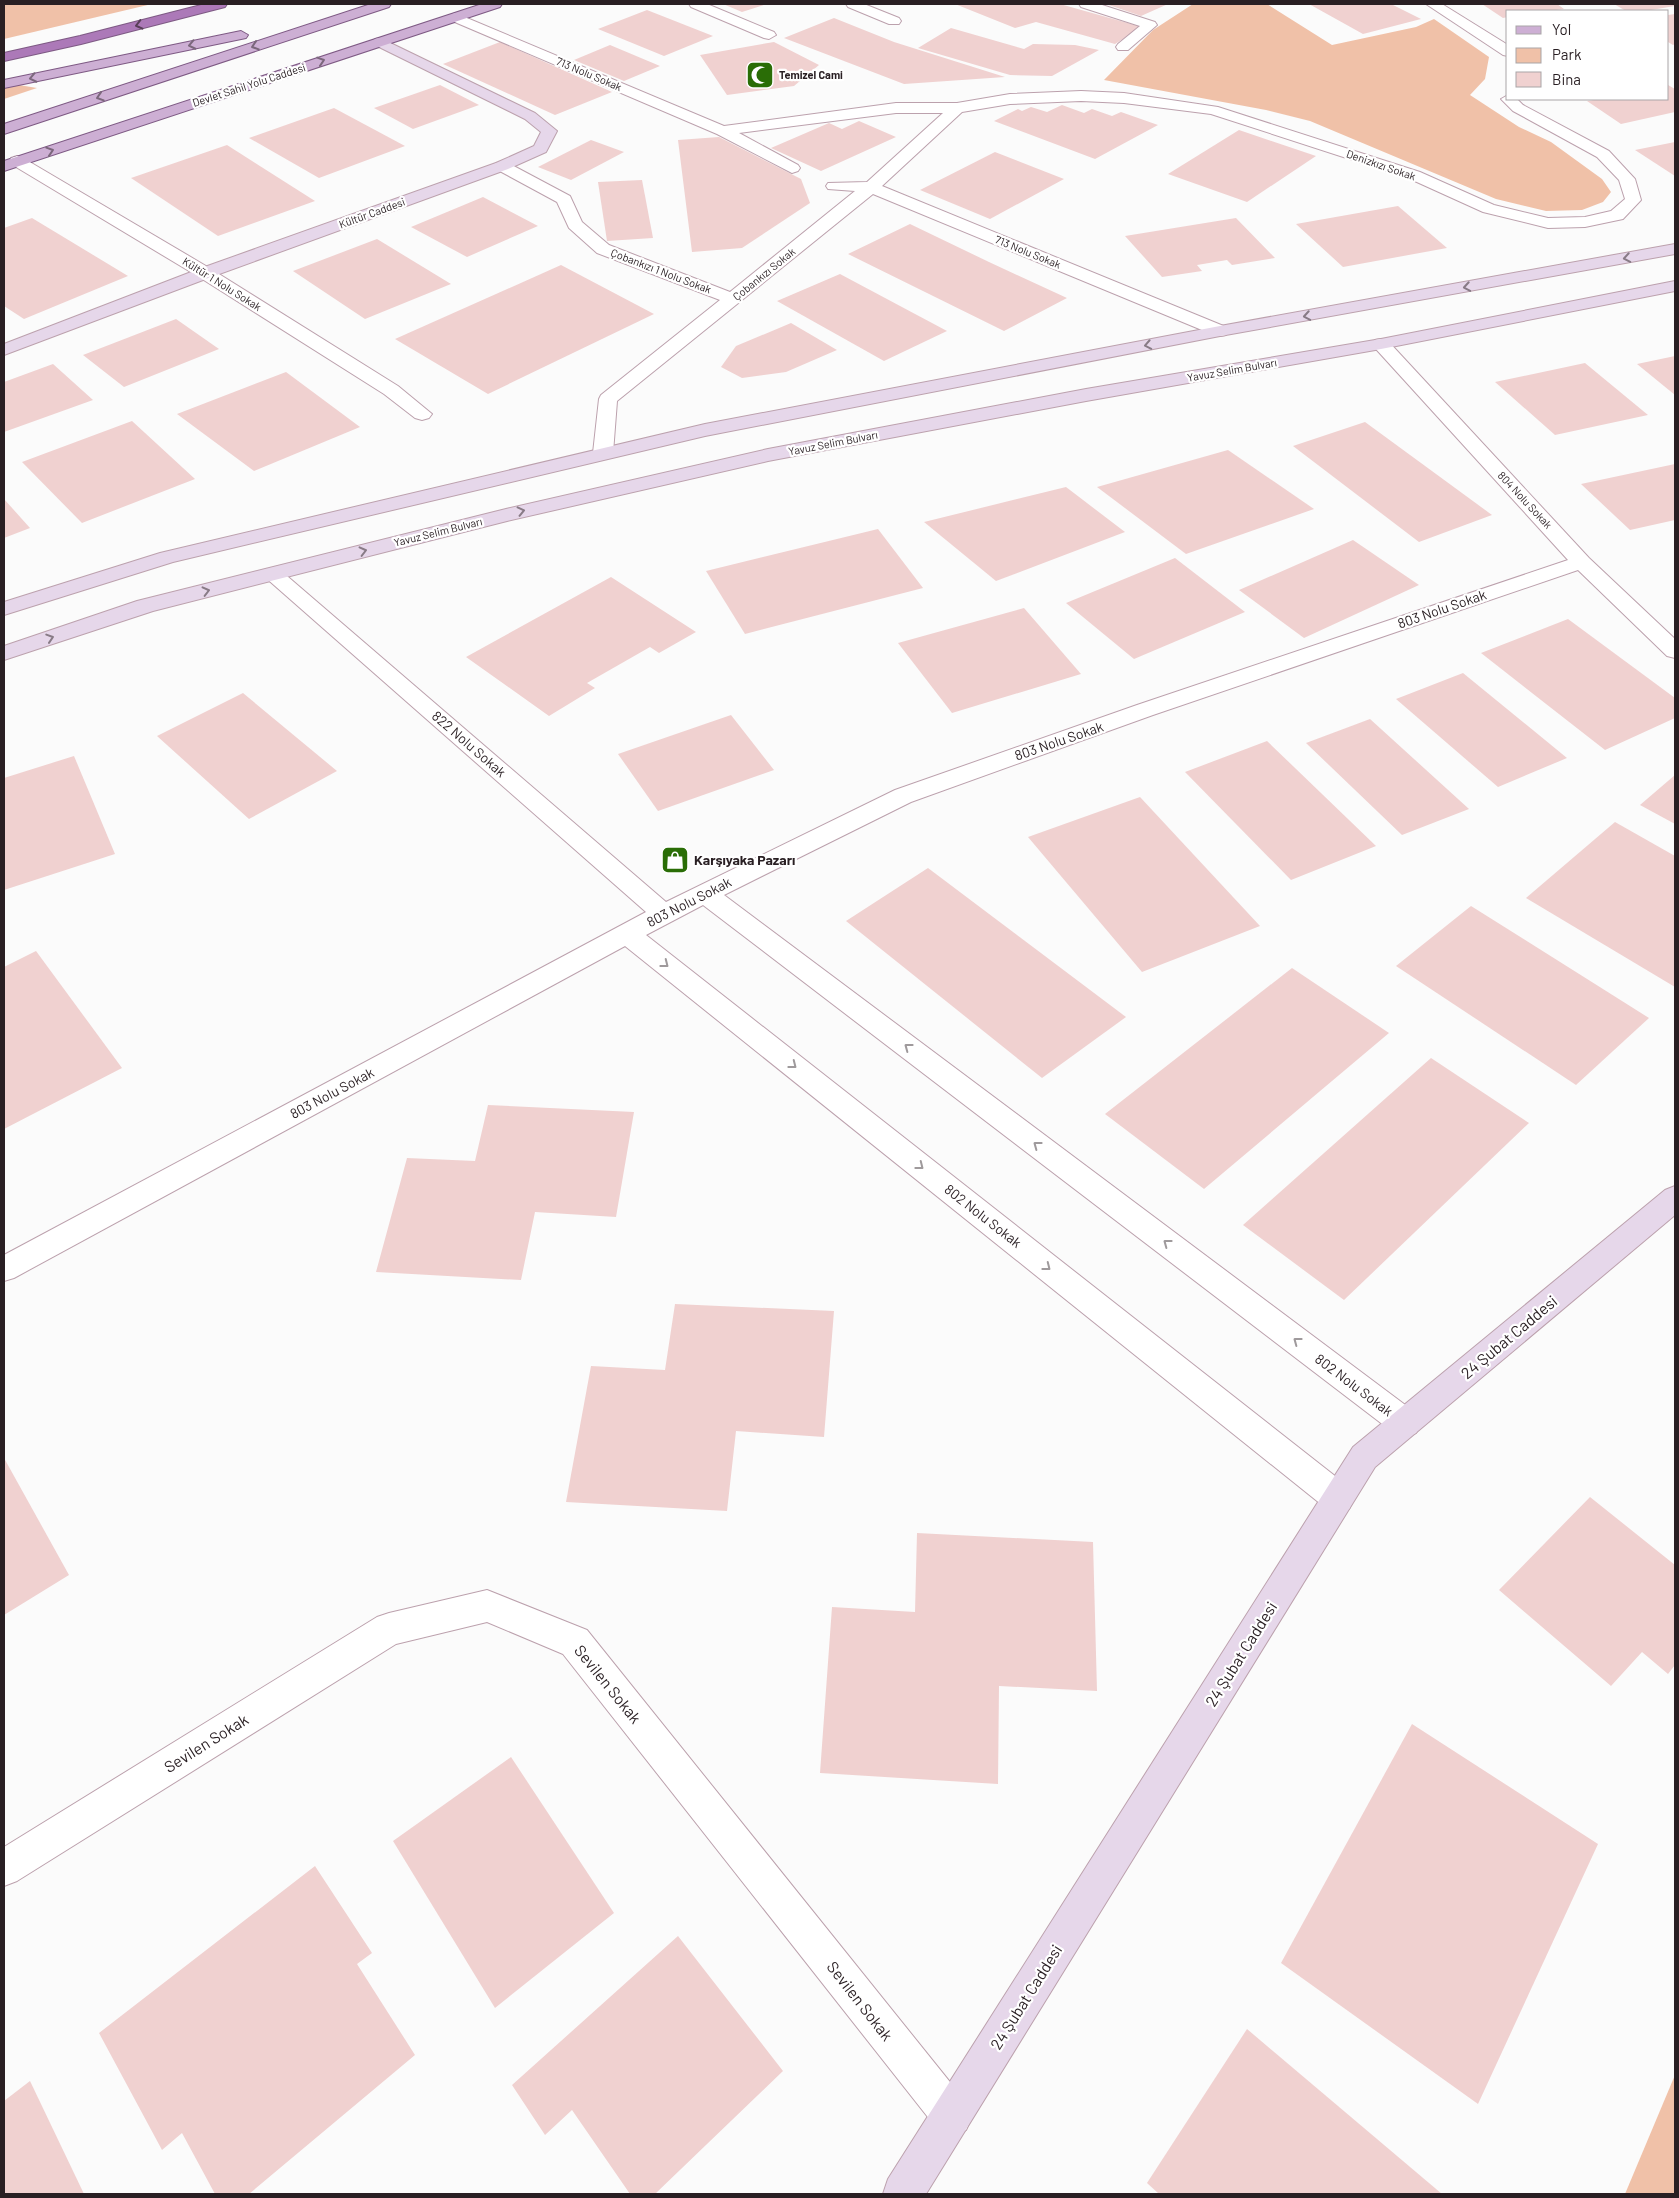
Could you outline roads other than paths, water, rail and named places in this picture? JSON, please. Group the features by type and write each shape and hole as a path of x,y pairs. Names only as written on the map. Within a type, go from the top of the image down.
{"highway":[{"path":"4,57 82,40 220,4"}],"main road":[{"path":"4,129 384,4"},
{"name":"Devlet Sahil Yolu Caddesi","path":"10,164 495,4"},
{"path":"4,84 360,11"},
{"name":"Kültür Caddesi","path":"4,350 205,273 502,166 540,149 550,131 530,116 380,42"},
{"path":"4,609 166,557 705,430 1220,331 1675,249"},
{"name":"Yavuz Selim Bulvarı","path":"4,653 145,606 506,515 768,455 1086,395 1380,344 1674,288"},
{"name":"24 Şubat Caddesi","path":"903,2194 1364,1457 1675,1198"}],"street":[{"path":"696,4 769,35"},
{"path":"853,4 894,21"},
{"path":"1086,4 1150,25 1123,47"},
{"path":"1433,4 1506,51"},
{"name":"713 Nolu Sokak","path":"455,17 722,132 766,152 792,168"},
{"path":"1081,96 1088,78"},
{"name":"Denizkızı Sokak","path":"957,108 1010,99 1081,96 1124,98 1213,110 1414,175 1489,209 1548,223 1585,222 1617,215 1633,200 1627,178 1603,154 1518,108 1513,100"},
{"path":"722,132 896,108 957,108"},
{"name":"Çobankızı Sokak","path":"603,453 608,399 871,187 957,108"},
{"name":"Kültür 1 Nolu Sokak","path":"10,164 205,273 391,390 422,414"},
{"name":"Çobankızı 1 Nolu Sokak","path":"502,166 564,199 575,224 602,249 732,299"},
{"name":"713 Nolu Sokak","path":"834,186 871,187 1220,331"},
{"name":"804 Nolu Sokak","path":"1380,344 1582,562 1675,650"},
{"name":"803 Nolu Sokak","path":"4,1269 664,914 903,796 1145,710 1582,562"},
{"name":"822 Nolu Sokak","path":"274,574 664,914"},
{"name":"802 Nolu Sokak","path":"705,894 1405,1423"},
{"name":"802 Nolu Sokak","path":"627,934 1338,1498"},
{"name":"Sevilen Sokak","path":"4,1868 389,1629 487,1606 575,1642 952,2116"}],"place":[{"name":"Temizel Cami","path":"760,75"},
{"name":"Karşıyaka Pazarı","path":"675,860"}]}
